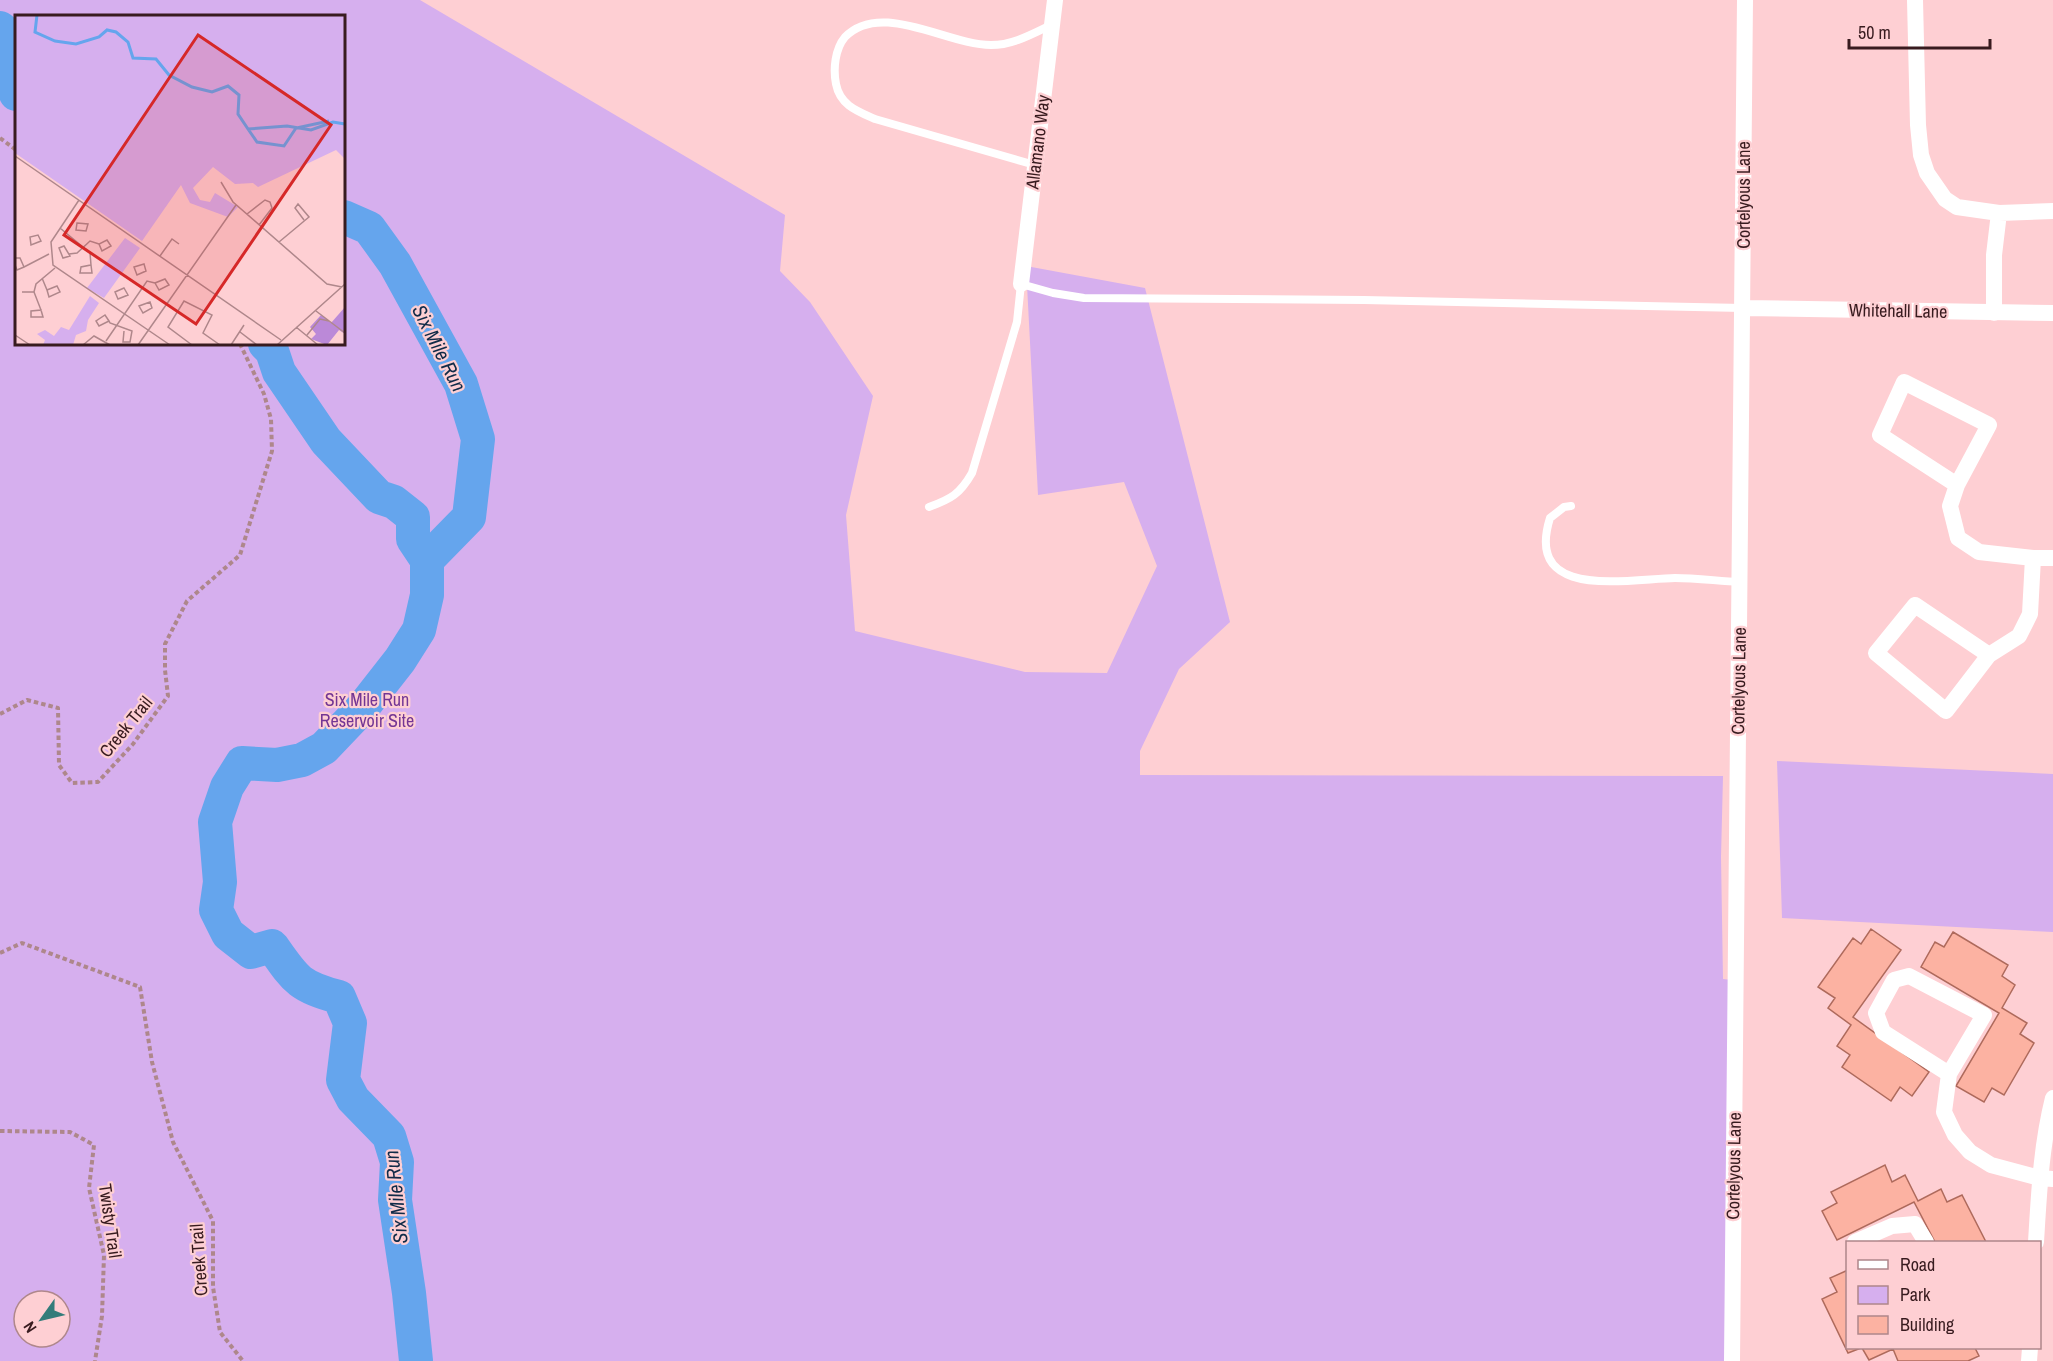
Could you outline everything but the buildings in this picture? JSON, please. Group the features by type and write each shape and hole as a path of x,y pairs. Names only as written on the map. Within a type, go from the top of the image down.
{"street":[{"name":"Allamano Way","path":"1021,284 1054,0"},
{"name":"Cortelyous Lane","path":"1732,1361 1745,0"},
{"path":"1915,0 1918,126 1921,155 1927,172 1945,199 1956,207 1999,213 2053,211"},
{"path":"1994,313 1994,255 1999,213"},
{"name":"Whitehall Lane","path":"1743,308 2053,313"},
{"path":"1957,484 1880,435 1904,382 1989,425 1957,484 1950,506 1958,538 1979,552 2053,558"},
{"path":"1989,655 1915,605 1876,652 1946,711 1989,655 2019,636 2030,614 2033,558"},
{"path":"1949,1074 1883,1032 1876,1013 1894,981 1909,976 1984,1015 1949,1074 1944,1112 1956,1135 1970,1152 1991,1165 2046,1178"},
{"path":"2036,1241 2046,1178 2046,1126 2053,1098"},
{"path":"1857,1241 1892,1226 1915,1224 1925,1241"}],"lane":[{"path":"1035,165 875,119 849,108 837,89 834,78 836,59 841,42 851,29 868,20 887,19 910,23 988,45 1018,41 1052,25"},
{"path":"929,507 950,500 964,486 972,473 1017,322 1021,284 1053,293 1084,298 1375,300 1743,308"},
{"path":"1571,506 1564,507 1550,519 1545,547 1548,559 1568,576 1580,580 1620,581 1677,578 1740,582"}],"path":[{"path":"0,138 15,149"},
{"name":"Creek Trail","path":"0,714 27,700 58,708 59,765 72,783 98,782 133,744 168,696 165,644 187,601 240,555 272,451 271,418 264,394 240,345"},
{"name":"Creek Trail","path":"0,953 22,942 140,987 152,1062 173,1142 213,1221 213,1287 220,1332 243,1361"},
{"name":"Twisty Trail","path":"0,1131 70,1132 94,1145 89,1188 104,1255 102,1316 95,1361"}],"green space":[{"name":"Six Mile Run Reservoir Site","path":"0,0 420,0 785,215 780,271 810,302 873,396 846,515 855,631 1025,672 1107,673 1157,566 1124,482 1038,495 1026,266 1145,288 1230,622 1179,669 1140,751 1140,775 1723,776 1721,857 1723,979 1732,980 1728,1361 0,1361"},
{"path":"1777,761 2053,774 2053,932 1782,918"}],"waterway":[{"name":"Six Mile Run","path":"0,28 15,40"},
{"name":"Six Mile Run","path":"0,61 15,92"},
{"name":"Six Mile Run","path":"345,217 369,228 395,264 461,384 478,439 469,517 427,560"},
{"name":"Six Mile Run","path":"266,345 272,351 279,372 326,441 379,497 394,502 413,517 413,539 427,560 427,595 419,630 400,660 364,706 324,748 302,760 277,765 242,763 227,787 215,822 220,882 216,910 228,934 251,952 272,946 299,980 315,989 339,997 350,1023 343,1080 353,1099 389,1136 397,1162 395,1200 409,1293 416,1361"}]}
